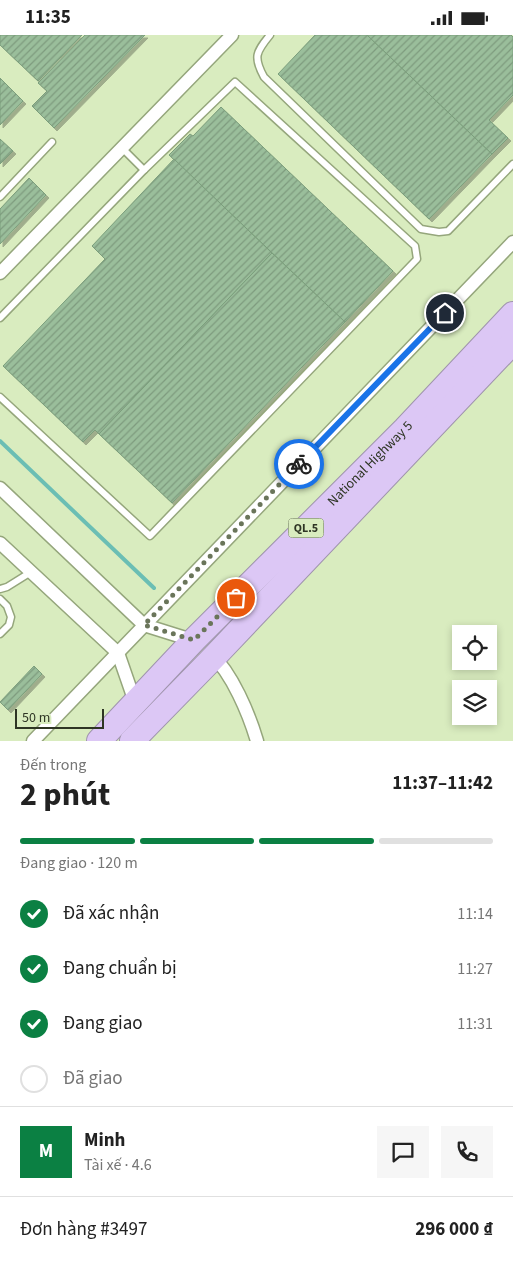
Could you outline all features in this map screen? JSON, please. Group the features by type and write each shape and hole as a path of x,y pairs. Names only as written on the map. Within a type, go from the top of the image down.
{"highway":[{"name":"National Highway 5","path":"98,741 194,640 405,429 513,314"},
{"name":"National Highway 5","path":"132,741 513,342"}],"street":[{"path":"0,273 232,35"},
{"path":"33,741 513,242"},
{"path":"0,488 144,625 194,640 214,657 227,672 239,695 257,741"},
{"path":"0,543 118,653 135,703"}],"lane":[{"path":"270,35 258,49 256,63 264,77 421,229 439,232 448,231 513,164"},
{"path":"0,317 144,170 235,82 415,247 417,259 150,536 0,397"},
{"path":"0,197 52,142"},
{"path":"122,148 144,170"},
{"path":"0,589 7,587 31,572"},
{"path":"0,599 7,606 11,617 9,625 0,634"}],"building":[{"path":"0,35 82,35 38,81 0,45"},
{"path":"85,35 145,35 54,128 32,106 47,91 38,83"},
{"path":"315,35 367,35 492,154 429,219 278,74"},
{"path":"367,35 511,35 513,37 513,95 489,120 508,138 492,154"},
{"path":"0,78 23,101 0,125"},
{"path":"221,107 393,271 345,322 169,155 190,134 193,136"},
{"path":"0,139 13,151 0,164"},
{"path":"174,159 272,253 99,434 95,430 83,442 3,366 105,259 92,246"},
{"path":"29,178 46,195 0,244 0,209"},
{"path":"272,253 345,322 172,503 99,434"},
{"path":"34,666 42,674 8,710 0,702"}],"waterway":[{"path":"0,441 154,588"}],"way so far":[{"path":"236,598 194,640 144,625 299,464"}],"route":[{"path":"299,464 445,313"}]}
